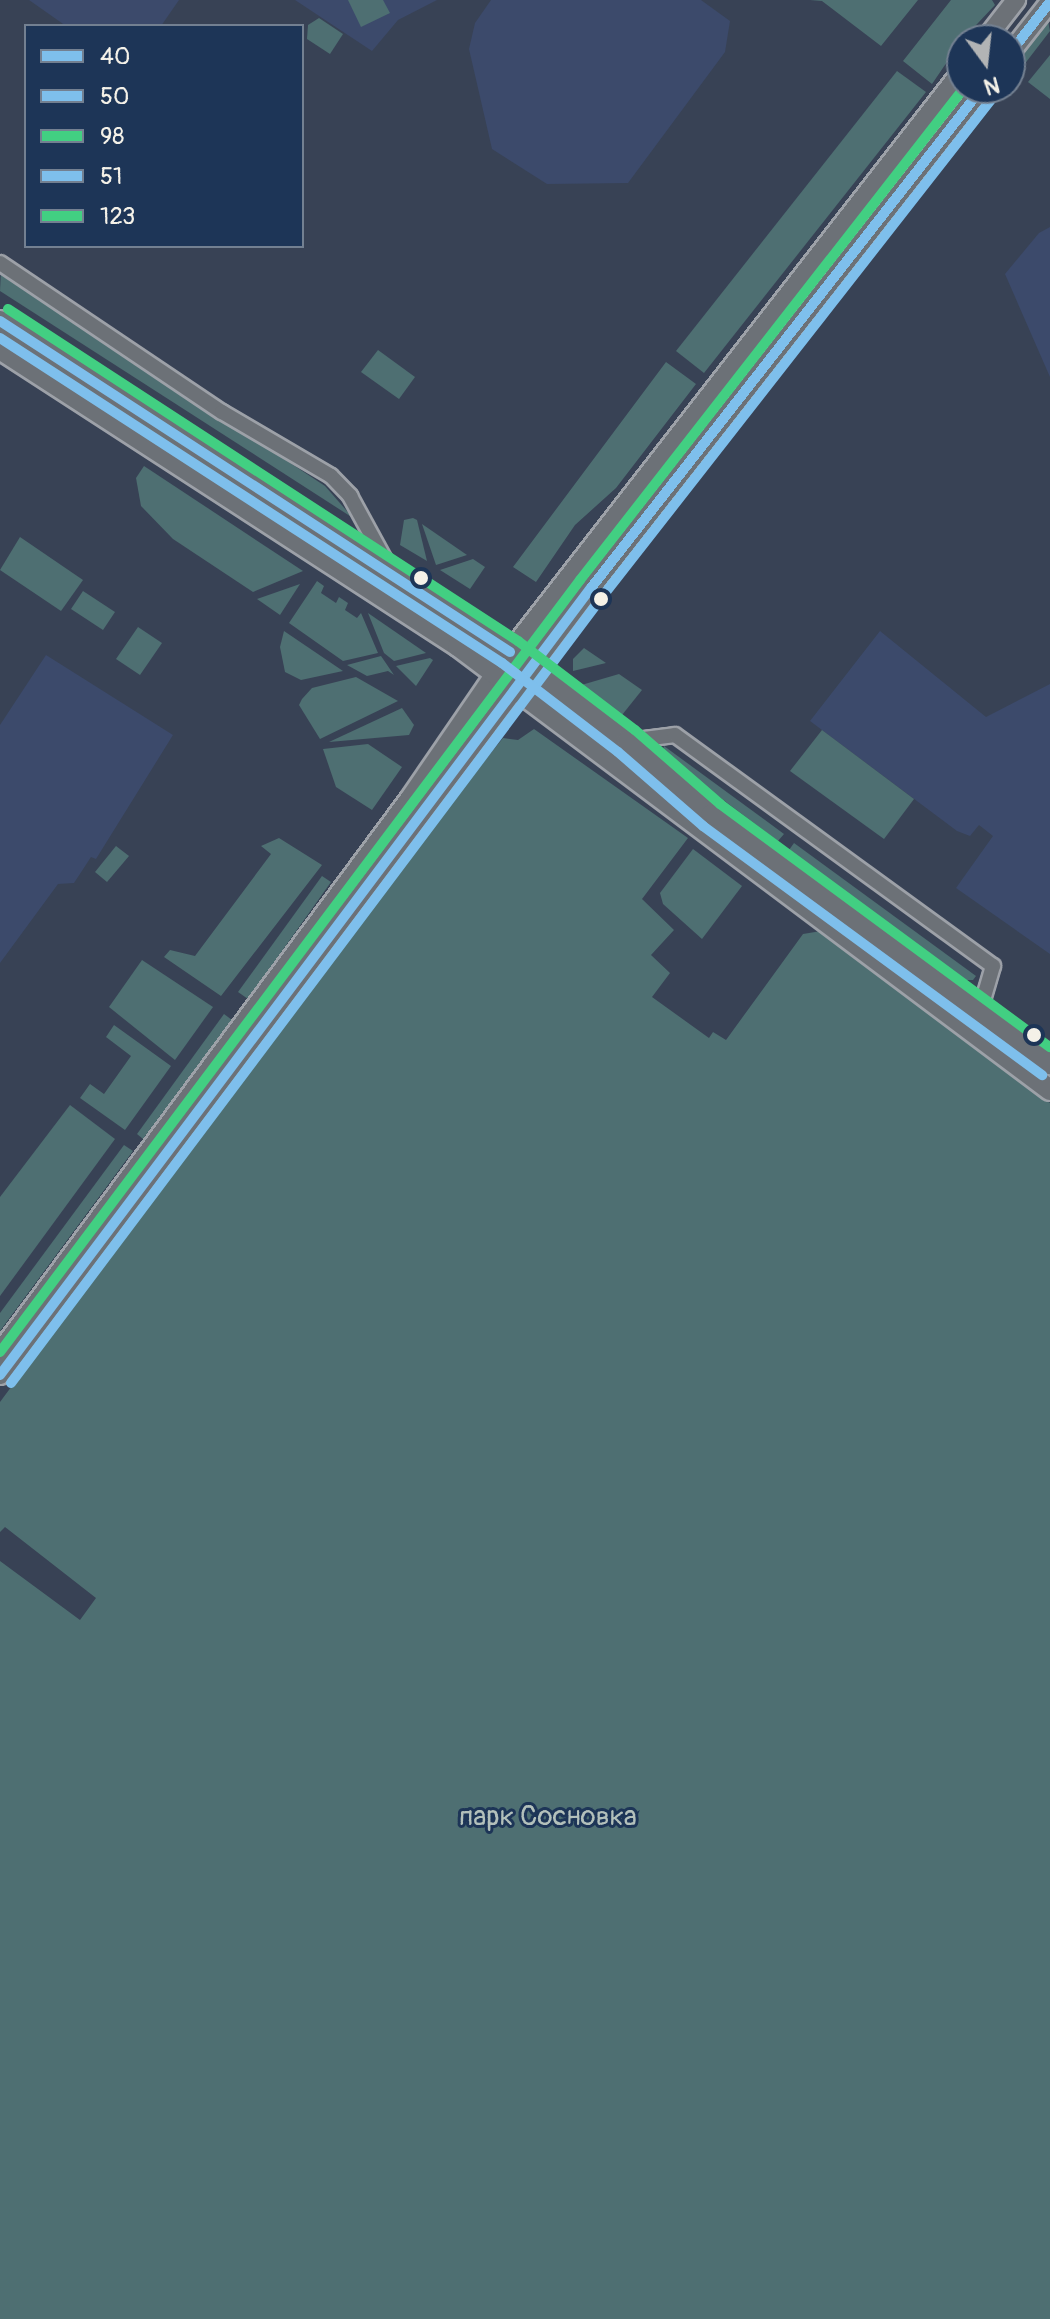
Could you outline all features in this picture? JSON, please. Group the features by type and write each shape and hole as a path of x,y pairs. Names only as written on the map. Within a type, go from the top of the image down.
{"main road":[{"path":"997,24 1016,0"},
{"path":"1026,33 1050,2"},
{"path":"0,1352 410,798 510,652 946,92"},
{"path":"0,1375 533,668 970,104"},
{"path":"0,321 533,668 627,741 711,815 1050,1064"},
{"path":"5,356 494,675 1050,1090"}],"street":[{"path":"0,263 222,412 331,476 350,496 393,575"},
{"path":"627,741 675,735 993,966 979,1014"}],"shaded area":[{"path":"29,0 179,0 162,24 63,24"},
{"path":"295,0 437,0 398,20 372,51"},
{"path":"491,0 701,0 730,21 725,52 628,183 547,184 492,149 469,49 475,23"},
{"path":"1050,227 1050,377 1005,274 1039,233"},
{"path":"880,631 986,717 1050,684 1050,954 956,888 993,836 979,825 970,836 957,831 810,721"},
{"path":"46,655 173,735 96,859 91,857 74,883 58,884 0,963 0,725"}],"green space":[{"path":"348,0 383,0 390,13 361,27"},
{"path":"810,0 918,0 881,46 822,1"},
{"path":"951,0 992,0 995,5 977,24 946,24 946,63 932,84 903,61"},
{"path":"319,18 343,34 330,54 307,39 308,25"},
{"path":"1048,21 1050,31 1026,62 1026,49"},
{"path":"1050,55 1050,99 1028,82"},
{"path":"897,71 926,92 704,373 676,351"},
{"path":"983,104 993,104 941,171 952,143"},
{"path":"1,271 325,486 353,518 0,291"},
{"path":"378,350 415,377 399,399 361,372"},
{"path":"791,361 639,554 652,528 760,389"},
{"path":"666,362 696,384 616,488 575,525 536,582 513,567"},
{"path":"144,466 303,571 253,592 173,539 141,506 136,478"},
{"path":"404,520 417,520 427,561 400,545"},
{"path":"422,524 467,555 436,565"},
{"path":"20,537 83,580 61,611 0,570"},
{"path":"473,559 485,567 470,589 440,570"},
{"path":"317,581 324,586 321,593 336,603 339,597 348,603 345,610 357,618 361,613 378,653 343,661 289,623"},
{"path":"300,584 280,615 257,599"},
{"path":"83,591 115,612 103,630 71,609"},
{"path":"368,613 426,653 394,661 384,653"},
{"path":"138,627 162,643 140,675 116,659"},
{"path":"284,631 343,671 301,680 285,672 280,647"},
{"path":"584,648 606,663 573,671 573,659"},
{"path":"381,656 394,675 388,671 367,676 347,665"},
{"path":"430,658 433,660 416,686 396,666"},
{"path":"619,674 642,690 622,715 578,686"},
{"path":"356,677 398,701 320,739 299,705 302,699 312,688"},
{"path":"402,708 414,725 409,735 329,742"},
{"name":"парк Сосновка","path":"534,729 688,838 642,899 674,930 651,955 670,973 652,997 709,1038 713,1032 726,1040 803,934 821,931 1050,1103 1050,2319 0,2319 0,1561 80,1620 96,1598 5,1527 0,1532 0,1402 386,882 503,738 518,740"},
{"path":"822,730 914,799 884,839 790,771"},
{"path":"368,744 402,767 372,810 336,787 323,749"},
{"path":"664,746 784,834 778,841 662,754"},
{"path":"279,838 322,865 221,996 164,957 170,950 195,956 271,854 261,846"},
{"path":"794,843 976,976 973,980 963,980 789,850"},
{"path":"116,846 129,856 107,882 95,872"},
{"path":"693,849 742,886 702,939 663,904 660,893"},
{"path":"322,876 331,882 248,999 238,992"},
{"path":"142,960 213,1007 175,1060 109,1007"},
{"path":"224,1014 232,1020 143,1139 137,1134"},
{"path":"114,1025 171,1066 125,1130 80,1098 90,1084 104,1094 131,1056 106,1037"},
{"path":"70,1105 115,1139 0,1296 0,1197"},
{"path":"124,1145 133,1151 0,1331 0,1313"}],"transit line":[{"name":"40","path":"1026,33 1050,2"},
{"name":"98","path":"0,1352 580,580 952,104"},
{"name":"40","path":"0,1375 591,588 969,104"},
{"name":"50","path":"11,1383 602,597 988,104"},
{"name":"123","path":"8,309 518,641 635,730 720,804 1050,1047"},
{"name":"40","path":"0,321 510,652"},
{"name":"51","path":"0,338 502,663 618,752 703,826 1042,1075"}]}
